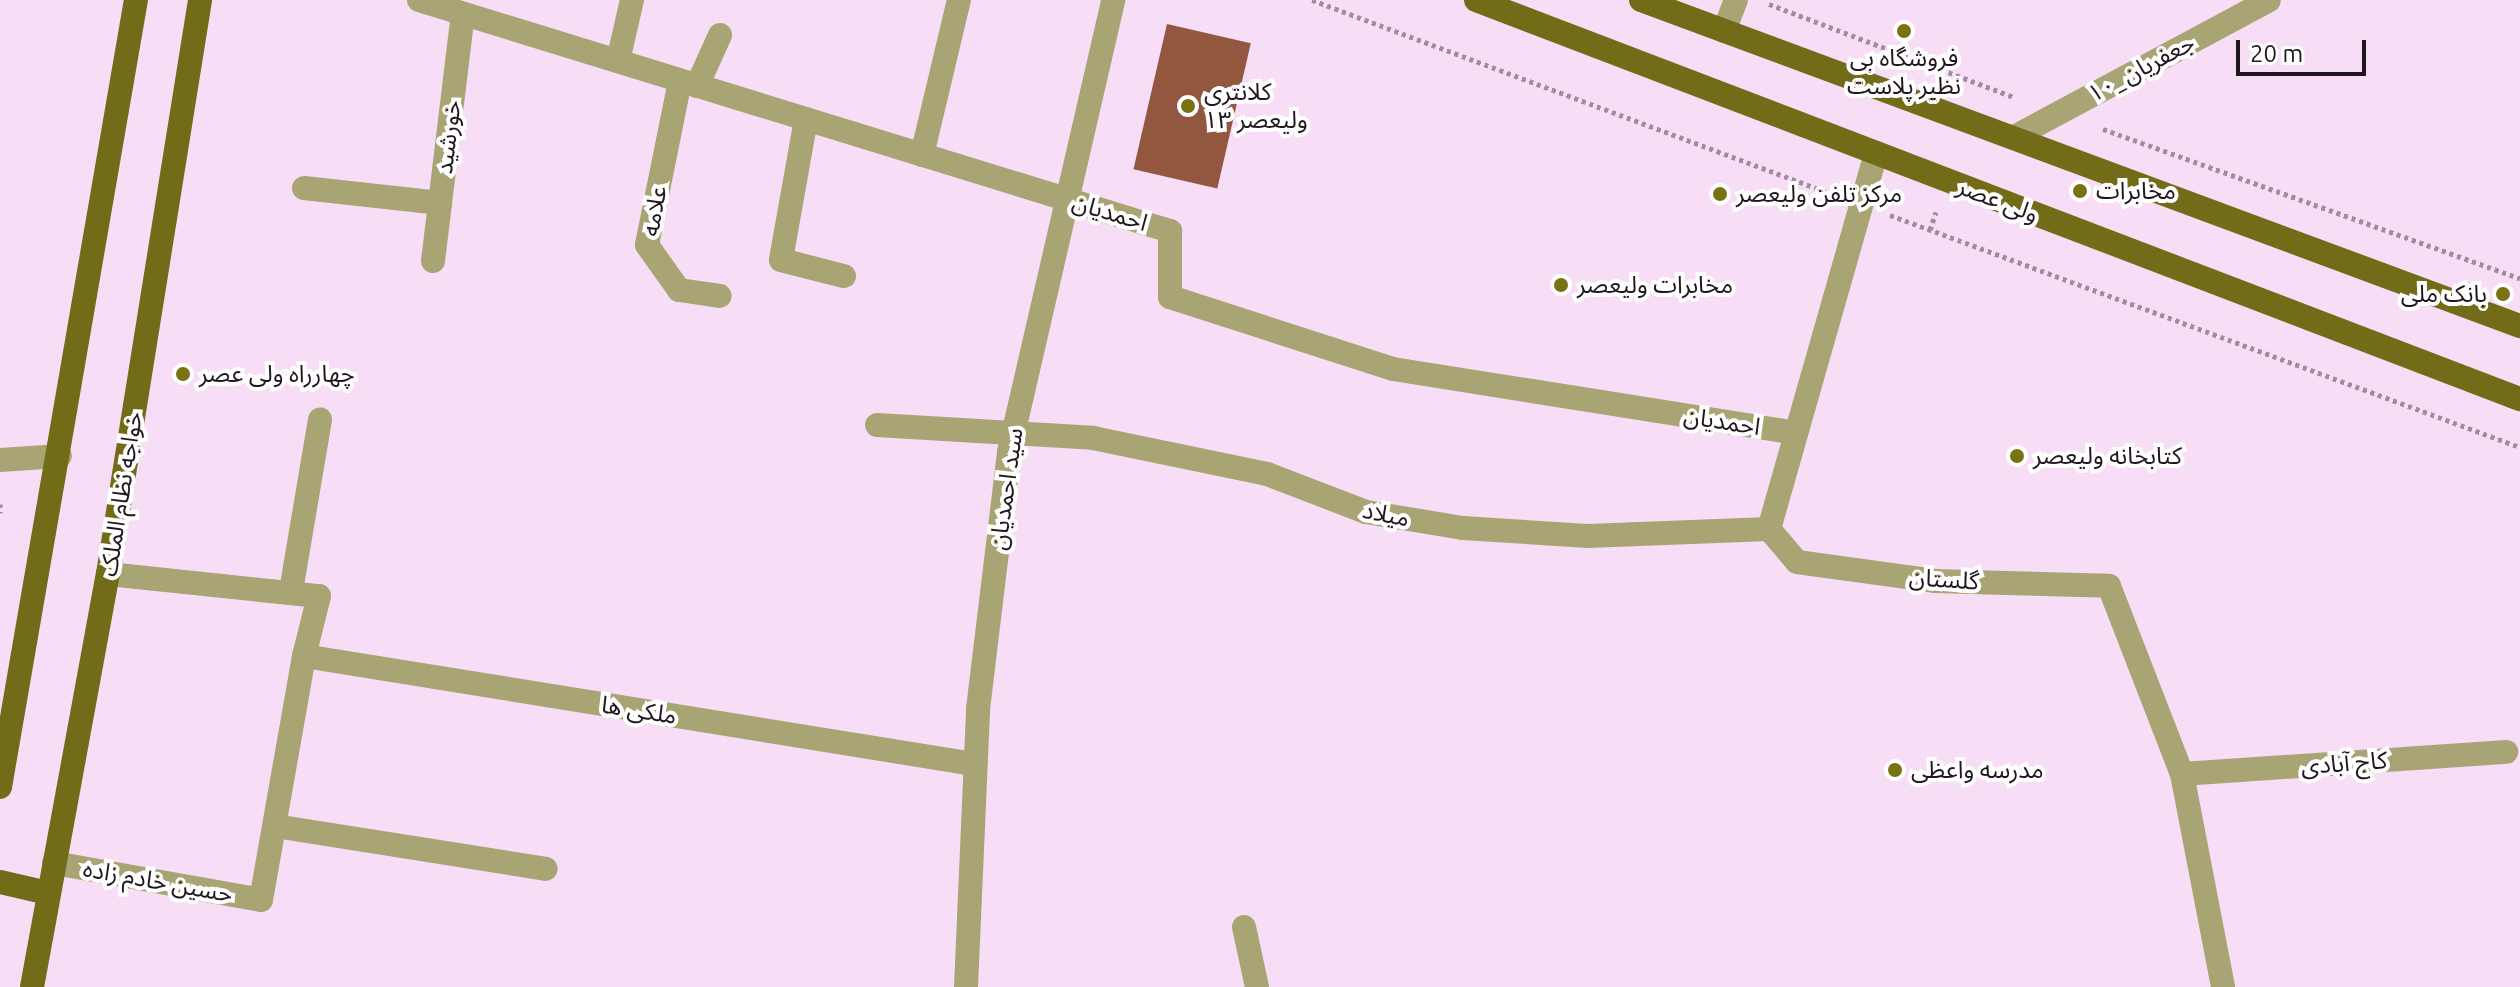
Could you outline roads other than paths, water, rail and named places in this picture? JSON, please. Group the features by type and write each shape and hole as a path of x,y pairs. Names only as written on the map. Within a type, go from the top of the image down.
{"main road":[{"path":"0,787 60,456 136,0"},
{"name":"خواجه نظام الملک","path":"32,987 108,574 200,0"},
{"name":"ولی عصر","path":"1476,0 2520,399"},
{"path":"1641,0 2520,326"},
{"path":"0,882 48,893"}],"street":[{"name":"احمدیان","path":"419,0 1170,231 1170,297 1393,369 1796,433"},
{"path":"618,61 632,0"},
{"path":"922,155 959,0"},
{"name":"سید احمدیان","path":"966,987 974,764 1014,431 1064,198 1113,0"},
{"path":"1724,31 1736,0"},
{"name":"۱۰_جعفریان","path":"2014,137 2269,0"},
{"name":"خورشید","path":"433,261 463,14"},
{"name":"علامه","path":"720,35 689,83 647,245 679,290 720,296"},
{"path":"806,119 781,260 844,276"},
{"path":"1769,529 1876,153"},
{"path":"304,188 440,203"},
{"path":"291,591 320,419"},
{"name":"میلاد","path":"877,425 1093,438 1267,474 1366,512 1463,528 1588,536 1769,529"},
{"path":"0,460 60,456"},
{"name":"گلستان","path":"1769,529 1797,562 1935,581 2109,586 2182,774 2223,987"},
{"path":"108,574 319,596 304,656 275,826 546,869"},
{"name":"ملکی ها","path":"304,656 974,764"},
{"name":"کاج آبادی","path":"2182,774 2506,752"},
{"name":"حسین خادم زاده","path":"54,863 261,900 275,826"},
{"path":"1244,927 1257,987"}],"place":[{"name":"فروشگاه بی نظیر پلاست","path":"1904,31"},
{"name":"کلانتری ۱۳ ولیعصر","path":"1188,106"},
{"name":"مخابرات","path":"2080,191"},
{"name":"مرکز تلفن ولیعصر","path":"1720,194"},
{"name":"مخابرات ولیعصر","path":"1561,285"},
{"name":"بانک ملی","path":"2503,294"},
{"name":"چهارراه ولی عصر","path":"183,374"},
{"name":"کتابخانه ولیعصر","path":"2017,456"},
{"name":"مدرسه واعظی","path":"1895,770"}]}
